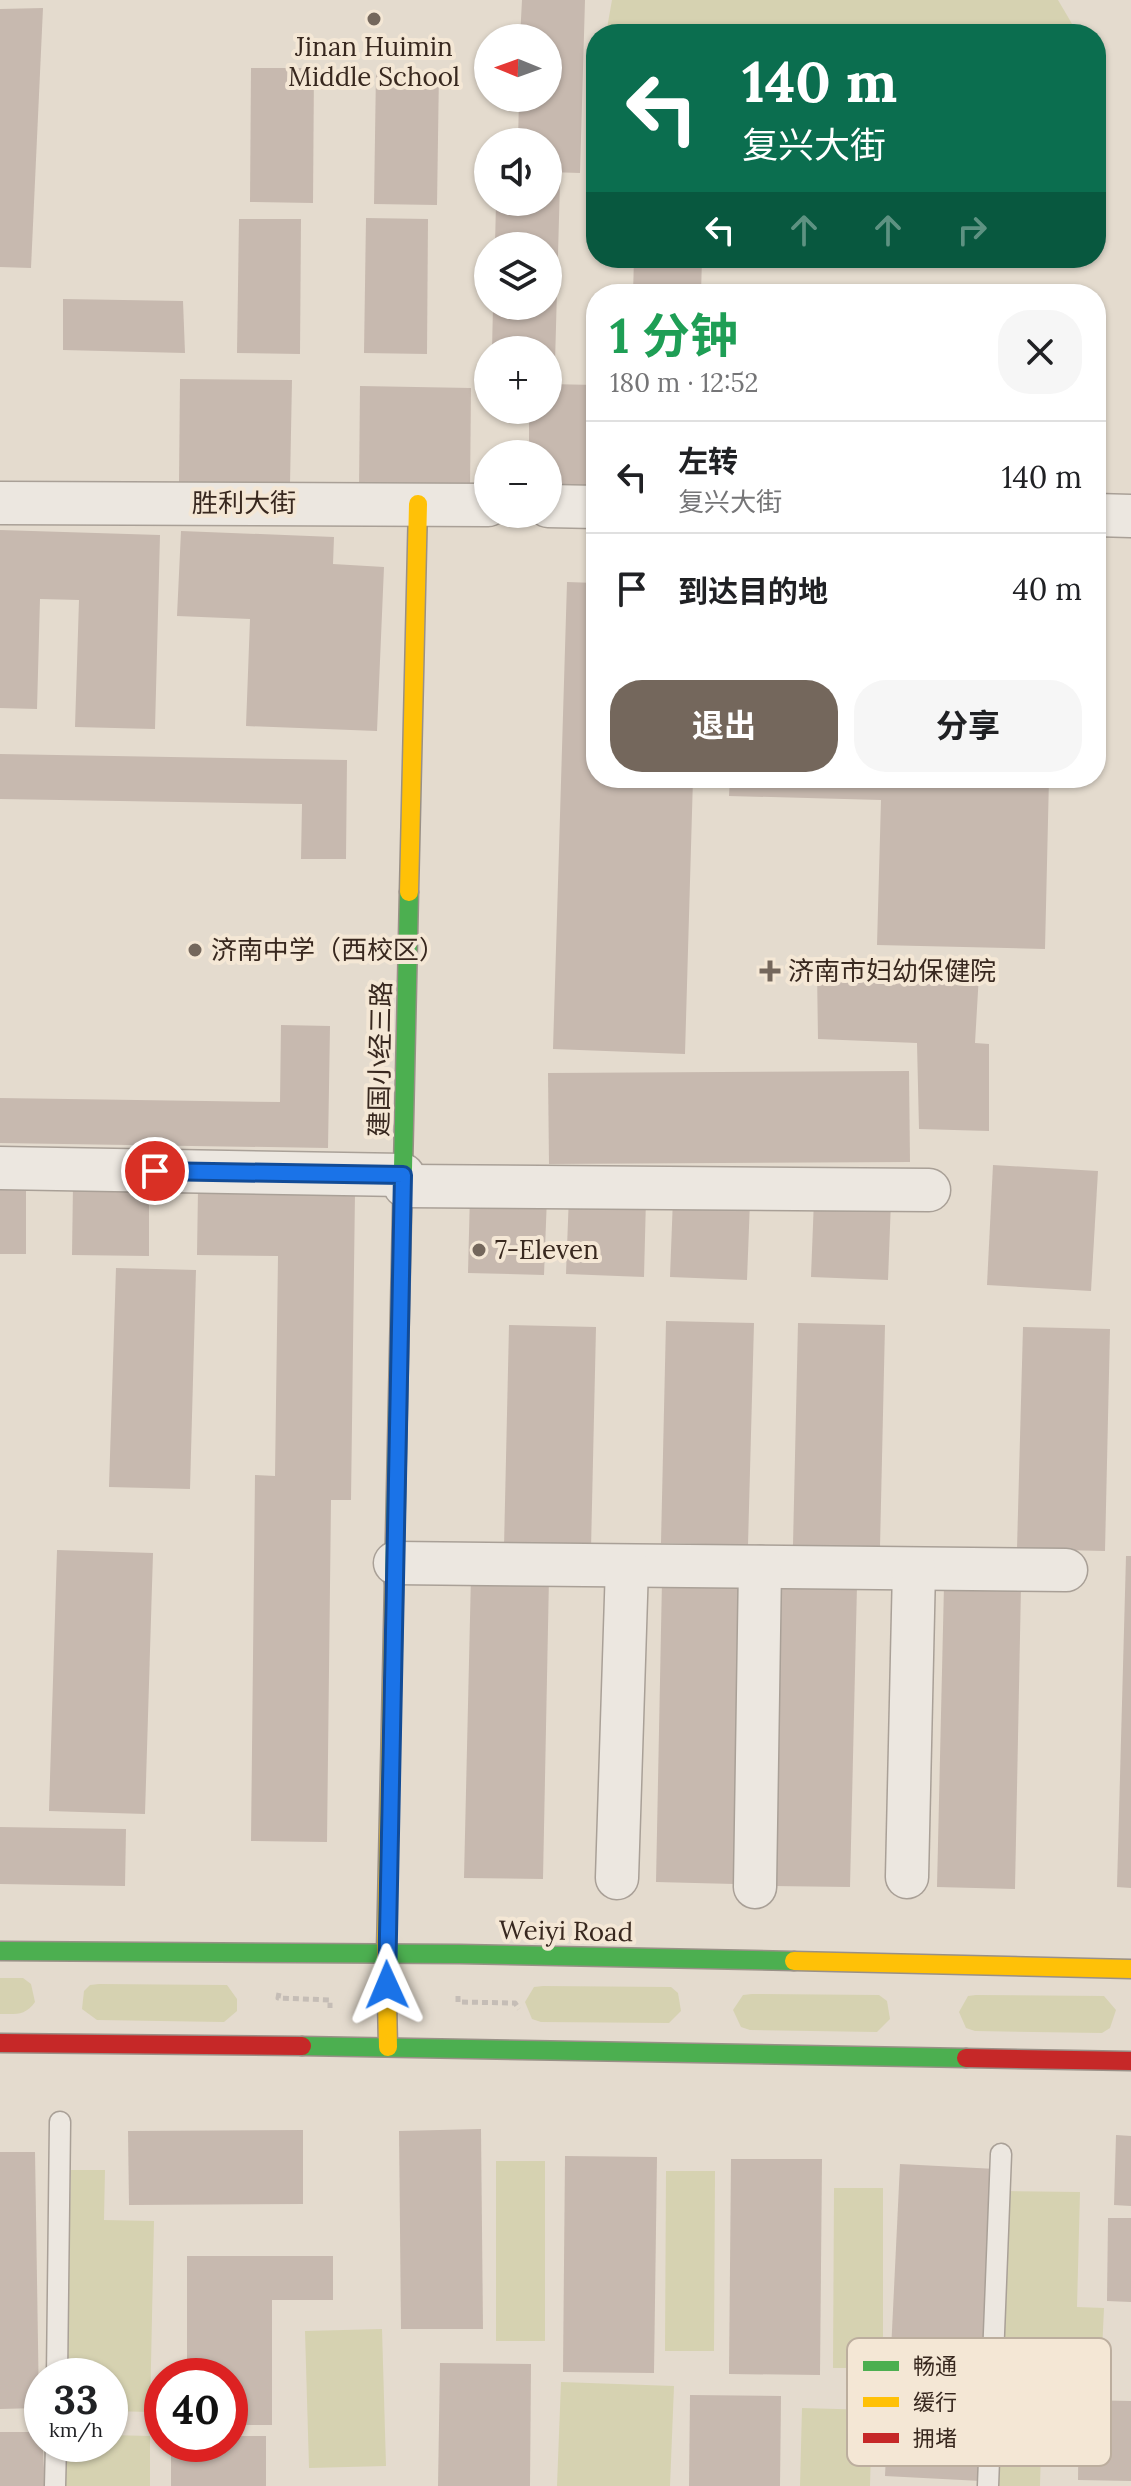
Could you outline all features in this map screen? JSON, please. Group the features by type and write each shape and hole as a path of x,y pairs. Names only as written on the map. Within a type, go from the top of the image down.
{"main road":[{"name":"建国小经三路","path":"388,2047 386,1953 418,504"},
{"name":"Weiyi Road","path":"0,1951 386,1953 1131,1969"},
{"path":"0,2043 1131,2061"}],"street":[{"name":"胜利大街","path":"0,503 474,505"},
{"path":"562,506 586,507"},
{"path":"1106,515 1131,516"},
{"path":"0,1168 404,1181 929,1190"},
{"path":"395,1563 1066,1570"},
{"path":"617,1878 627,1566"},
{"path":"755,1887 760,1567"},
{"path":"907,1877 914,1569"}],"lane":[{"path":"57,2358 60,2122"},
{"path":"994,2338 1001,2154"},
{"path":"55,2486 56,2462"},
{"path":"988,2486 989,2466"}],"path":[{"path":"280,1989 278,1998 330,2000 329,2013"},
{"path":"459,1991 458,2002 515,2003 523,2012"}],"shaded area":[{"path":"612,0 1058,0 1072,24 608,24"},
{"path":"0,1978 23,1978 31,1984 35,2002 31,2007 24,2012 0,2014"},
{"path":"90,1985 227,1985 237,1999 237,2011 224,2022 97,2020 82,2009 84,1991"},
{"path":"534,1987 671,1987 678,1993 681,2011 669,2023 541,2022 532,2019 525,2002"},
{"path":"743,1995 879,1995 887,2001 890,2019 877,2032 750,2030 741,2027 733,2010"},
{"path":"968,1996 1104,1996 1116,2010 1110,2028 1102,2033 975,2031 966,2028 959,2012"},
{"path":"496,2161 545,2161 545,2341 496,2341"},
{"path":"71,2170 105,2170 104,2220 154,2221 151,2358 144,2358 144,2412 128,2411 128,2358 66,2358"},
{"path":"666,2171 715,2171 714,2351 665,2351"},
{"path":"834,2188 883,2188 883,2338 847,2338 847,2368 833,2368"},
{"path":"1006,2191 1080,2192 1077,2307 1104,2308 1103,2338 1002,2338"},
{"path":"382,2329 386,2466 309,2468 305,2331"},
{"path":"561,2382 674,2386 670,2486 557,2486"},
{"path":"802,2408 847,2409 847,2466 871,2466 870,2486 800,2486"},
{"path":"128,2435 144,2436 144,2462 150,2462 150,2486 59,2486 59,2462 128,2462"},
{"path":"998,2466 1041,2466 1040,2486 997,2486"}],"building":[{"path":"522,0 585,0 580,173 562,172 562,128 518,128 519,112 562,112 562,24 521,24"},
{"path":"43,8 31,268 0,267 0,9"},
{"path":"251,68 314,68 313,203 250,202"},
{"path":"376,70 439,71 437,205 374,204"},
{"path":"496,216 559,216 559,232 495,232"},
{"path":"366,218 428,219 427,354 364,353"},
{"path":"239,219 301,219 300,354 237,353"},
{"path":"634,268 702,268 701,284 633,284"},
{"path":"63,299 183,301 185,353 63,350"},
{"path":"493,320 556,320 556,336 492,336"},
{"path":"180,379 292,380 290,484 179,483"},
{"path":"562,384 586,385 586,488 562,488 562,440 529,440 529,424 562,424"},
{"path":"360,386 471,388 470,491 359,490"},
{"path":"0,530 160,535 155,729 75,727 79,600 40,599 37,709 0,708"},
{"path":"181,531 334,537 333,564 384,567 377,731 246,726 250,619 177,616"},
{"path":"567,582 586,583 586,788 693,788 685,1054 553,1049"},
{"path":"0,754 347,760 346,859 301,859 302,804 0,799"},
{"path":"729,788 1049,788 1045,949 877,945 881,800 729,796"},
{"path":"817,970 979,974 975,1043 989,1044 989,1131 919,1129 917,1043 818,1039"},
{"path":"281,1025 330,1026 328,1148 0,1143 0,1098 280,1102"},
{"path":"909,1071 910,1162 549,1164 548,1073"},
{"path":"993,1165 1098,1171 1091,1291 987,1285"},
{"path":"0,1184 26,1184 26,1254 0,1254"},
{"path":"73,1185 149,1185 149,1256 72,1255"},
{"path":"198,1189 355,1192 351,1500 331,1500 327,1842 251,1841 255,1475 275,1476 278,1256 197,1255"},
{"path":"470,1194 547,1197 544,1275 468,1273"},
{"path":"569,1195 646,1198 644,1277 566,1274"},
{"path":"673,1198 750,1201 747,1280 670,1277"},
{"path":"814,1199 891,1201 888,1280 811,1277"},
{"path":"116,1268 196,1270 190,1489 109,1487"},
{"path":"666,1321 754,1323 748,1545 661,1543"},
{"path":"798,1323 885,1325 880,1547 793,1545"},
{"path":"509,1325 596,1327 591,1549 504,1547"},
{"path":"1023,1327 1110,1329 1105,1551 1017,1549"},
{"path":"57,1550 153,1553 145,1814 49,1811"},
{"path":"1126,1556 1131,1556 1131,1888 1117,1887"},
{"path":"471,1575 549,1577 543,1879 464,1878"},
{"path":"662,1580 740,1581 734,1884 656,1882"},
{"path":"779,1584 857,1585 850,1887 772,1886"},
{"path":"944,1585 1021,1586 1015,1889 937,1887"},
{"path":"0,1827 126,1829 125,1886 0,1884"},
{"path":"481,2129 483,2329 401,2329 399,2131"},
{"path":"303,2130 303,2204 129,2205 128,2131"},
{"path":"1116,2135 1131,2136 1131,2206 1114,2205"},
{"path":"0,2152 35,2152 38,2358 24,2358 24,2408 0,2409"},
{"path":"565,2156 657,2157 654,2373 563,2372"},
{"path":"731,2159 822,2159 820,2375 729,2374"},
{"path":"900,2164 996,2169 988,2338 892,2338"},
{"path":"1108,2218 1131,2218 1131,2302 1107,2301"},
{"path":"187,2256 333,2256 333,2300 272,2300 272,2425 248,2425 248,2358 187,2358"},
{"path":"440,2363 531,2364 530,2486 438,2486"},
{"path":"690,2395 781,2396 780,2486 689,2486"},
{"path":"1111,2401 1131,2401 1131,2481 1078,2480 1078,2466 1111,2466"},
{"path":"0,2432 24,2432 24,2462 44,2462 45,2486 0,2486"},
{"path":"248,2436 266,2436 266,2486 171,2486 171,2462 248,2462"},
{"path":"885,2466 982,2466 981,2481 885,2476"}],"traffic: fast":[{"path":"394,1583 409,892"},
{"path":"0,1951 460,1954 794,1961"},
{"path":"302,2046 966,2058"}],"traffic: slow":[{"path":"409,892 418,504"},
{"path":"388,2047 386,1953 394,1583"},
{"path":"794,1961 1131,1969"}],"traffic: jam":[{"path":"0,2043 302,2046"},
{"path":"966,2058 1131,2061"}],"place":[{"name":"Jinan Huimin Middle School","path":"374,19"},
{"name":"济南中学（西校区）","path":"195,950"},
{"name":"济南市妇幼保健院","path":"770,971"},
{"name":"7-Eleven","path":"479,1250"}],"route":[{"path":"155,1171 403,1175 387,1985"}]}
